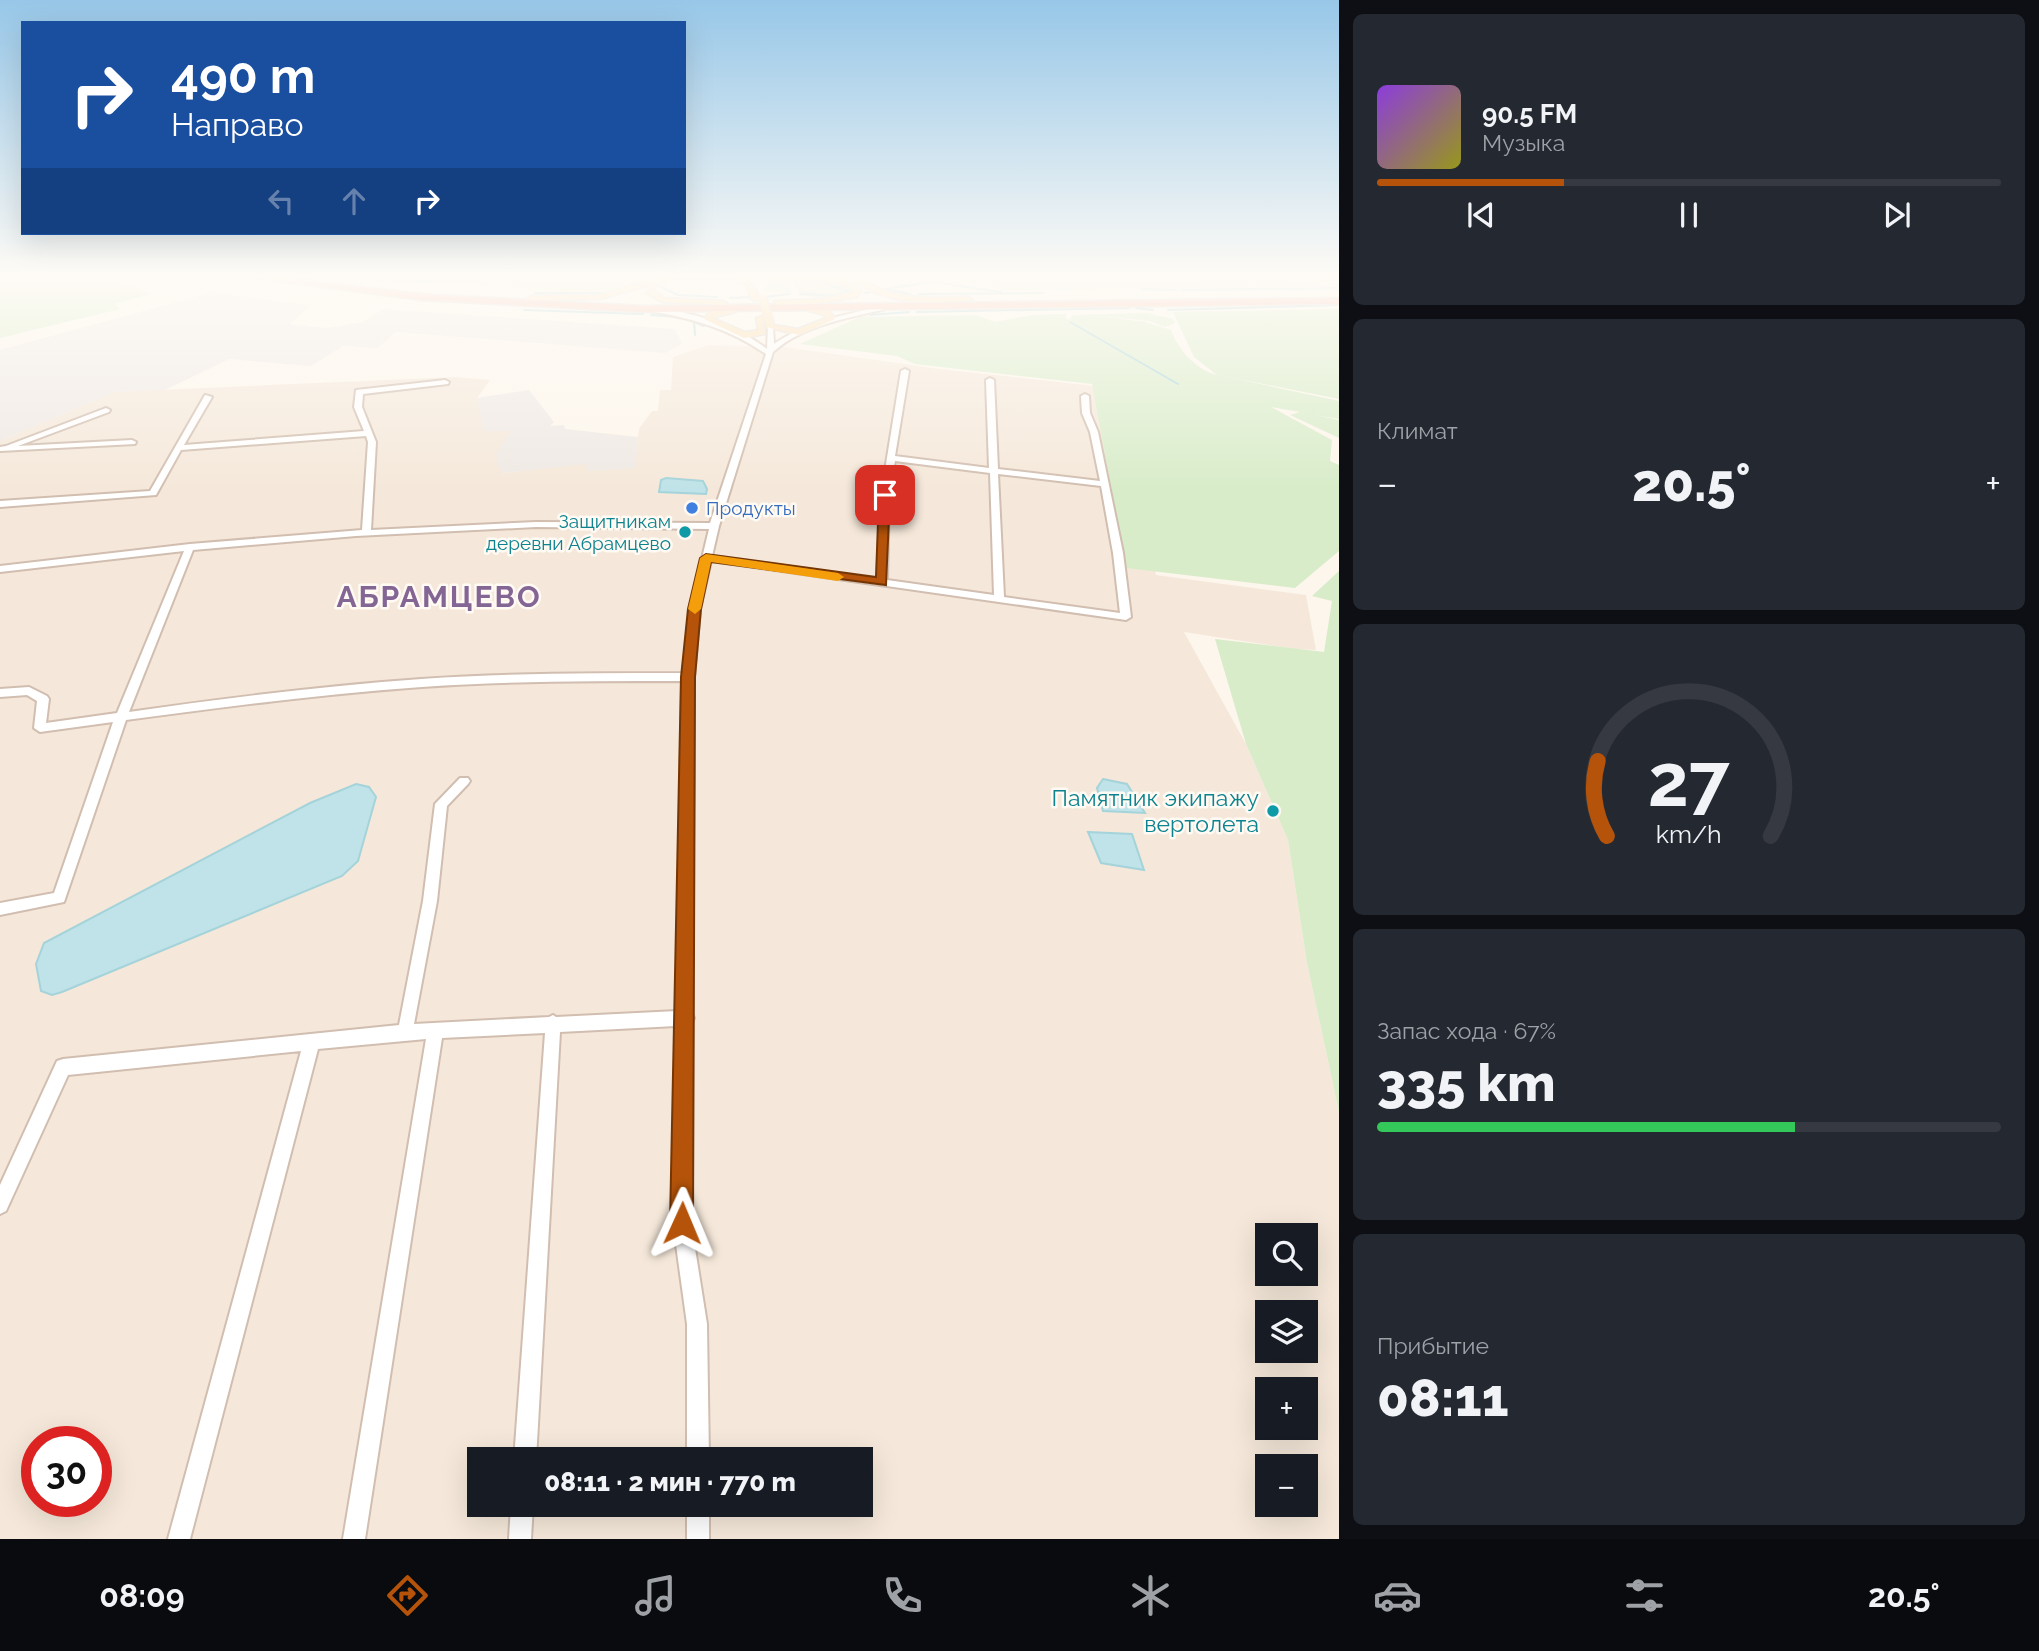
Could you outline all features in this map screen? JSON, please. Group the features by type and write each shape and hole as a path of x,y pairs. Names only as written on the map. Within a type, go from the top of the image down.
{"street":[{"path":"756,347 768,354"},
{"path":"698,1447 697,1324 682,1223 688,677 695,609 706,558 768,354 767,347"},
{"path":"768,354 776,347"},
{"path":"882,582 885,495 905,371"},
{"path":"990,380 999,599"},
{"path":"366,534 373,449 370,433 358,407 360,390 446,382"},
{"path":"706,558 1126,617 1118,553 1085,396"},
{"path":"0,504 153,493 208,397"},
{"path":"1,449 106,410"},
{"path":"180,448 370,433"},
{"path":"1,449 132,442"},
{"path":"891,458 1102,484"},
{"path":"0,569 190,547 366,534 619,522 714,526"},
{"path":"0,909 59,898 121,717 190,547"},
{"path":"0,693 29,691 43,699 40,728 246,700 419,683 523,678 688,677"},
{"path":"405,1032 430,901 441,804 464,781"},
{"path":"0,1205 63,1068 405,1032 686,1018"},
{"path":"526,1447 553,1023"},
{"path":"354,1539 435,1030"},
{"path":"179,1539 312,1040"},
{"path":"520,1539 521,1517"},
{"path":"698,1517 698,1539"}],"shaded area":[{"path":"12,347 342,347 311,366 229,359 165,390 115,392 0,441 0,350"},
{"path":"586,347 677,347 665,353"},
{"path":"703,347 785,347 932,368 1112,388 1156,575 1306,595 1316,650 1184,632 1246,744 1288,840 1307,963 1339,1112 1339,1539 0,1539 0,441 115,392 454,377 490,380 477,398 512,430 503,473 587,463 634,468 639,429 652,411 658,411 660,390 671,390 673,357"},
{"path":"529,390 554,422 550,426 564,425 565,429 638,437 635,468 588,471 586,464 504,473 498,466 496,453 511,431 483,431 477,398"}],"green space":[{"path":"823,347 1180,347 1203,369 1217,375 1194,357 1189,347 1339,347 1339,399 1223,376 1339,401 1339,419 1315,415 1339,420 1339,438 1290,415 1300,412 1271,407 1332,440 1330,461 1339,465 1339,551 1295,588 1126,568 1092,384 915,364 897,356"},
{"path":"1339,571 1339,1112 1307,963 1288,840 1246,744 1215,639 1324,652 1332,601 1312,596"}],"water":[{"path":"666,478 703,481 706,494 659,492 661,480"},
{"path":"1103,779 1127,784 1145,813 1103,811 1097,788"},
{"path":"356,784 369,787 376,797 358,861 342,876 62,992 52,995 41,991 36,964 44,943 310,803"},
{"path":"1088,832 1132,834 1144,870 1101,863"}],"waterway":[{"path":"1113,347 1178,384"}],"slow traffic":[{"path":"695,609 706,558 838,577"}],"place":[{"name":"Продукты","path":"692,508"},
{"name":"Защитникам деревни Абрамцево","path":"685,532"},
{"name":"Памятник экипажу вертолета","path":"1273,811"}],"district":[{"name":"АБРАМЦЕВО","path":"439,597"}],"route":[{"path":"682,1223 688,677 695,609 706,558 882,582 885,495"}]}
